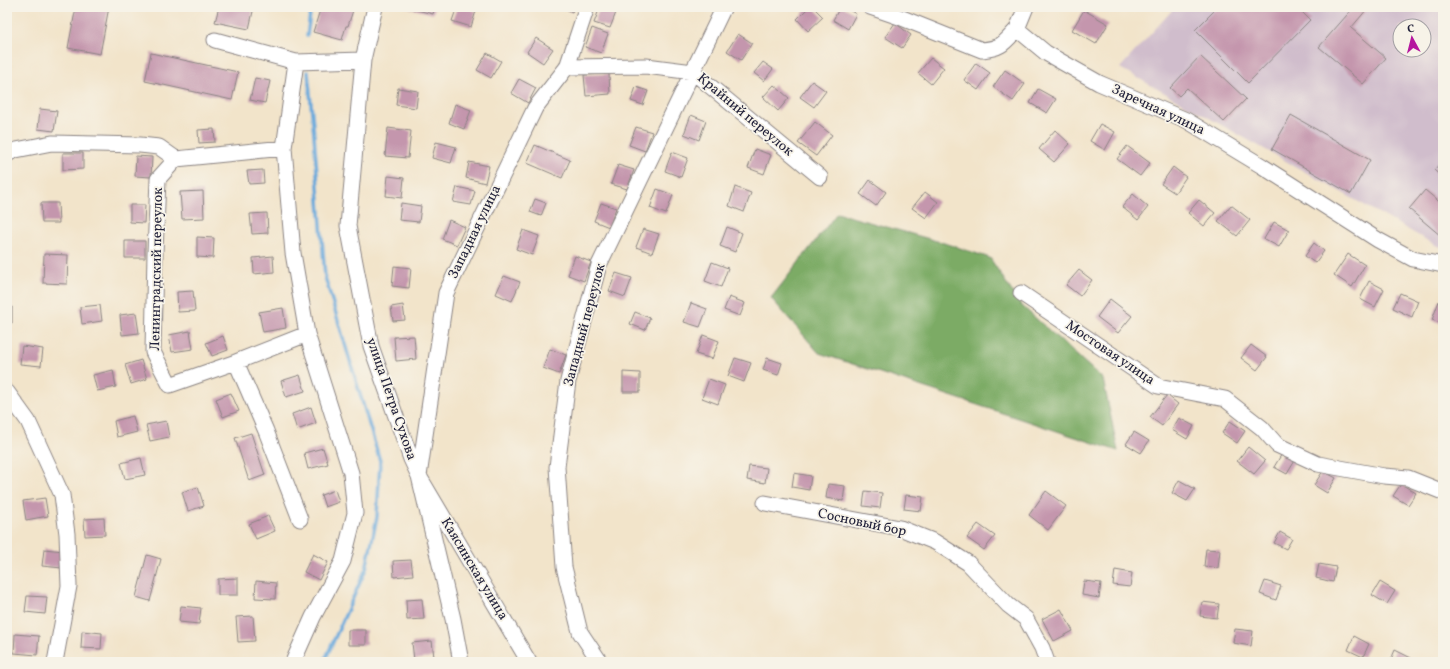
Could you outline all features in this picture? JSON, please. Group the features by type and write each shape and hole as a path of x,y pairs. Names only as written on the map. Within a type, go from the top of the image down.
{"street":[{"name":"улица Петра Сухова","path":"376,7 363,60 348,226 371,346 411,459 419,476 461,662"},
{"name":"Западная улица","path":"419,476 446,293 535,108 568,67 587,7"},
{"name":"Западный переулок","path":"600,662 580,632 564,567 557,467 568,381 599,266 723,7"},
{"path":"870,7 902,18 982,50 993,49 1002,45 1017,29 1026,7"},
{"name":"Заречная улица","path":"1017,29 1046,53 1099,83 1186,120 1275,174 1378,240 1413,259 1443,265"},
{"path":"215,40 296,62 363,60"},
{"path":"293,662 313,617 344,561 355,513 351,473 307,334 293,253 284,148 296,62"},
{"name":"Крайний переулок","path":"568,67 646,66 693,72 820,177"},
{"path":"7,154 16,150 52,143 140,145 159,147 176,159 284,148"},
{"name":"Ленинградский переулок","path":"176,159 158,179 155,253 153,352 170,385 236,362 307,334"},
{"name":"Мостовая улица","path":"1021,294 1158,386 1225,399 1262,428 1276,445 1318,464 1384,476 1408,478 1443,492"},
{"path":"236,362 266,431 300,519"},
{"path":"7,392 28,421 62,495 67,534 69,586 55,662"},
{"name":"Каясинская улица","path":"419,476 529,662"},
{"name":"Сосновый бор","path":"765,504 900,528 935,542 968,563 1008,605 1026,619 1042,648 1047,662"}],"shaded area":[{"path":"1175,7 1443,7 1443,246 1439,247 1120,68"}],"green space":[{"path":"837,213 951,245 990,258 1020,304 1103,379 1118,451 819,353 771,298"}],"building":[{"path":"76,7 109,7 100,54 68,48"},
{"path":"219,7 254,7 249,29 215,22"},
{"path":"321,7 354,7 342,40 313,32"},
{"path":"405,7 435,7 433,14"},
{"path":"457,7 463,7 476,11 471,27 452,21"},
{"path":"562,7 575,7 572,12"},
{"path":"600,7 609,7 617,10 610,28 594,23"},
{"path":"809,7 813,7 823,17 808,31 797,19"},
{"path":"840,7 844,7 856,14 848,29 833,20"},
{"path":"1218,7 1297,7 1310,20 1248,83 1195,30"},
{"path":"1354,7 1368,8 1351,28 1386,58 1363,84 1319,47"},
{"path":"1084,10 1108,24 1096,44 1072,30"},
{"path":"895,23 911,35 902,48 885,37"},
{"path":"592,28 608,34 601,53 585,47"},
{"path":"738,34 752,43 741,60 727,51"},
{"path":"536,38 553,49 543,63 527,52"},
{"path":"151,53 238,72 232,100 145,81"},
{"path":"487,53 501,61 491,78 477,70"},
{"path":"1200,56 1246,99 1224,122 1187,88 1179,96 1170,88"},
{"path":"931,58 944,68 931,84 918,73"},
{"path":"763,62 773,69 764,81 754,73"},
{"path":"976,63 990,73 978,90 964,80"},
{"path":"1005,70 1025,84 1013,101 993,87"},
{"path":"609,74 610,94 586,96 584,75"},
{"path":"255,78 270,81 265,103 250,100"},
{"path":"519,79 536,88 528,103 511,93"},
{"path":"812,81 826,91 814,107 800,97"},
{"path":"774,85 789,98 778,111 763,97"},
{"path":"636,87 648,91 643,105 631,101"},
{"path":"398,88 418,91 416,108 396,105"},
{"path":"1038,89 1056,99 1047,113 1030,103"},
{"path":"455,104 471,110 464,129 449,123"},
{"path":"40,109 57,111 54,131 38,129"},
{"path":"691,115 706,121 699,140 684,134"},
{"path":"1291,115 1370,160 1351,194 1272,149"},
{"path":"815,122 832,135 816,156 798,143"},
{"path":"1100,124 1115,132 1105,150 1090,141"},
{"path":"636,127 652,132 645,151 629,145"},
{"path":"388,128 411,131 408,158 385,156"},
{"path":"214,129 215,142 199,143 198,130"},
{"path":"1055,130 1070,144 1054,162 1039,149"},
{"path":"436,142 456,147 451,163 432,158"},
{"path":"535,145 570,160 562,178 527,163"},
{"path":"1127,146 1150,163 1140,176 1117,159"},
{"path":"755,149 771,155 764,174 748,168"},
{"path":"672,152 688,158 681,177 665,171"},
{"path":"63,153 83,153 83,169 63,170"},
{"path":"136,156 152,157 151,177 135,176"},
{"path":"1443,160 1443,178 1434,170"},
{"path":"469,162 489,166 485,183 466,178"},
{"path":"618,165 634,170 627,189 611,184"},
{"path":"1173,167 1186,177 1175,193 1161,184"},
{"path":"263,170 264,183 249,184 247,171"},
{"path":"388,176 404,178 402,198 386,196"},
{"path":"870,180 886,192 876,206 860,194"},
{"path":"457,187 475,191 471,205 453,202"},
{"path":"735,187 751,193 744,212 729,206"},
{"path":"657,189 673,195 666,214 650,208"},
{"path":"1425,190 1443,205 1443,233 1441,236 1409,209"},
{"path":"203,191 204,218 182,219 180,192"},
{"path":"925,192 938,202 926,218 912,208"},
{"path":"1133,194 1148,207 1138,220 1122,207"},
{"path":"535,199 546,203 541,216 530,212"},
{"path":"1199,200 1215,213 1204,226 1188,213"},
{"path":"41,203 58,203 59,223 42,223"},
{"path":"401,203 421,206 419,222 399,220"},
{"path":"601,203 616,208 609,227 594,221"},
{"path":"130,205 145,205 144,223 130,222"},
{"path":"1231,205 1250,220 1237,236 1218,221"},
{"path":"267,213 268,233 252,234 250,214"},
{"path":"449,220 465,227 457,245 442,239"},
{"path":"1274,222 1289,230 1279,247 1264,239"},
{"path":"727,227 742,233 735,252 720,246"},
{"path":"643,229 659,234 652,253 636,247"},
{"path":"523,230 539,236 532,255 516,249"},
{"path":"197,237 214,238 213,258 197,257"},
{"path":"125,241 145,241 145,258 125,258"},
{"path":"1314,243 1324,251 1315,263 1305,256"},
{"path":"44,254 68,255 67,284 43,283"},
{"path":"1348,254 1365,265 1352,287 1334,275"},
{"path":"273,256 274,272 254,274 253,258"},
{"path":"575,256 591,262 584,281 568,275"},
{"path":"712,262 728,268 721,287 705,281"},
{"path":"394,266 411,268 409,288 392,286"},
{"path":"1079,270 1092,280 1080,296 1066,285"},
{"path":"616,273 632,278 625,297 609,291"},
{"path":"504,276 520,282 512,301 496,294"},
{"path":"1369,281 1384,289 1375,307 1360,299"},
{"path":"193,291 195,311 178,312 177,292"},
{"path":"1400,293 1418,301 1412,317 1393,308"},
{"path":"729,297 745,303 740,316 724,310"},
{"path":"1110,299 1132,316 1118,333 1097,317"},
{"path":"1439,301 1443,303 1443,324 1432,320"},
{"path":"691,303 707,309 700,327 684,322"},
{"path":"100,305 102,321 82,324 80,307"},
{"path":"403,305 405,320 393,321 391,307"},
{"path":"7,307 12,307 12,323 7,323"},
{"path":"283,308 286,328 263,332 259,312"},
{"path":"635,312 650,318 645,330 630,324"},
{"path":"136,313 139,333 122,335 120,315"},
{"path":"190,331 193,349 172,352 169,335"},
{"path":"703,335 719,341 712,359 696,354"},
{"path":"223,336 228,350 212,356 206,343"},
{"path":"414,336 416,359 396,361 394,337"},
{"path":"1251,345 1267,357 1257,370 1241,358"},
{"path":"22,346 43,349 41,366 20,364"},
{"path":"550,349 566,355 559,374 543,368"},
{"path":"735,358 751,363 744,382 728,376"},
{"path":"767,358 782,363 778,375 763,370"},
{"path":"141,360 147,379 131,384 125,365"},
{"path":"113,370 116,387 97,391 93,375"},
{"path":"623,372 640,373 640,392 623,392"},
{"path":"300,375 305,391 286,397 281,381"},
{"path":"709,379 725,385 718,404 702,398"},
{"path":"231,393 239,411 223,417 216,399"},
{"path":"1167,395 1178,404 1162,426 1150,417"},
{"path":"311,407 316,423 297,430 292,414"},
{"path":"133,416 137,432 117,437 114,421"},
{"path":"1179,418 1194,426 1187,439 1172,430"},
{"path":"166,421 169,437 150,441 146,425"},
{"path":"1230,421 1245,431 1237,443 1222,433"},
{"path":"1134,432 1149,441 1141,453 1126,444"},
{"path":"251,433 265,475 249,481 235,438"},
{"path":"1248,447 1265,461 1254,474 1237,461"},
{"path":"323,448 328,464 308,469 304,453"},
{"path":"1283,452 1296,459 1287,474 1274,467"},
{"path":"141,458 145,475 125,479 121,463"},
{"path":"749,466 767,468 765,483 747,480"},
{"path":"1323,471 1336,478 1327,493 1314,485"},
{"path":"794,473 811,476 809,490 792,487"},
{"path":"1179,480 1195,489 1187,501 1172,493"},
{"path":"828,484 845,486 843,501 826,498"},
{"path":"1401,484 1416,493 1408,505 1393,496"},
{"path":"198,487 204,506 188,511 182,492"},
{"path":"335,490 339,502 325,507 321,495"},
{"path":"865,491 882,493 880,508 863,506"},
{"path":"1046,491 1066,506 1048,530 1029,515"},
{"path":"906,495 923,497 921,511 904,509"},
{"path":"45,498 48,516 26,520 23,501"},
{"path":"268,516 275,531 256,539 249,524"},
{"path":"104,518 105,535 85,536 84,519"},
{"path":"978,524 995,536 984,550 967,538"},
{"path":"1280,532 1292,539 1286,549 1274,543"},
{"path":"44,549 64,551 62,568 42,566"},
{"path":"1206,549 1220,550 1218,568 1204,566"},
{"path":"313,554 328,562 319,580 304,572"},
{"path":"147,555 161,559 150,601 136,597"},
{"path":"411,560 413,575 394,577 393,561"},
{"path":"1319,564 1336,567 1333,582 1316,578"},
{"path":"1115,570 1132,573 1130,587 1113,585"},
{"path":"238,578 238,595 218,595 218,579"},
{"path":"256,581 276,583 275,599 255,598"},
{"path":"1084,581 1101,583 1099,598 1082,595"},
{"path":"1265,581 1281,586 1276,600 1260,594"},
{"path":"1380,582 1395,591 1387,604 1372,595"},
{"path":"27,596 47,597 45,614 25,612"},
{"path":"422,599 424,619 407,620 406,600"},
{"path":"1202,602 1219,604 1217,618 1200,616"},
{"path":"181,606 201,608 199,624 179,622"},
{"path":"1061,609 1073,631 1054,641 1042,619"},
{"path":"253,616 255,641 238,642 236,617"},
{"path":"1235,629 1253,631 1251,646 1233,643"},
{"path":"348,630 366,630 366,645 348,645"},
{"path":"82,631 102,633 101,649 81,648"},
{"path":"15,634 39,636 37,655 14,653"},
{"path":"1354,636 1369,644 1363,657 1348,650"},
{"path":"432,641 434,657 414,660 412,643"},
{"path":"1395,650 1411,658 1409,662 1390,662"},
{"path":"1122,658 1139,660 1139,662 1122,662"}],"waterway":[{"path":"307,36 311,7"},
{"path":"308,72 325,277 380,461 377,517 366,569 324,662"}]}
